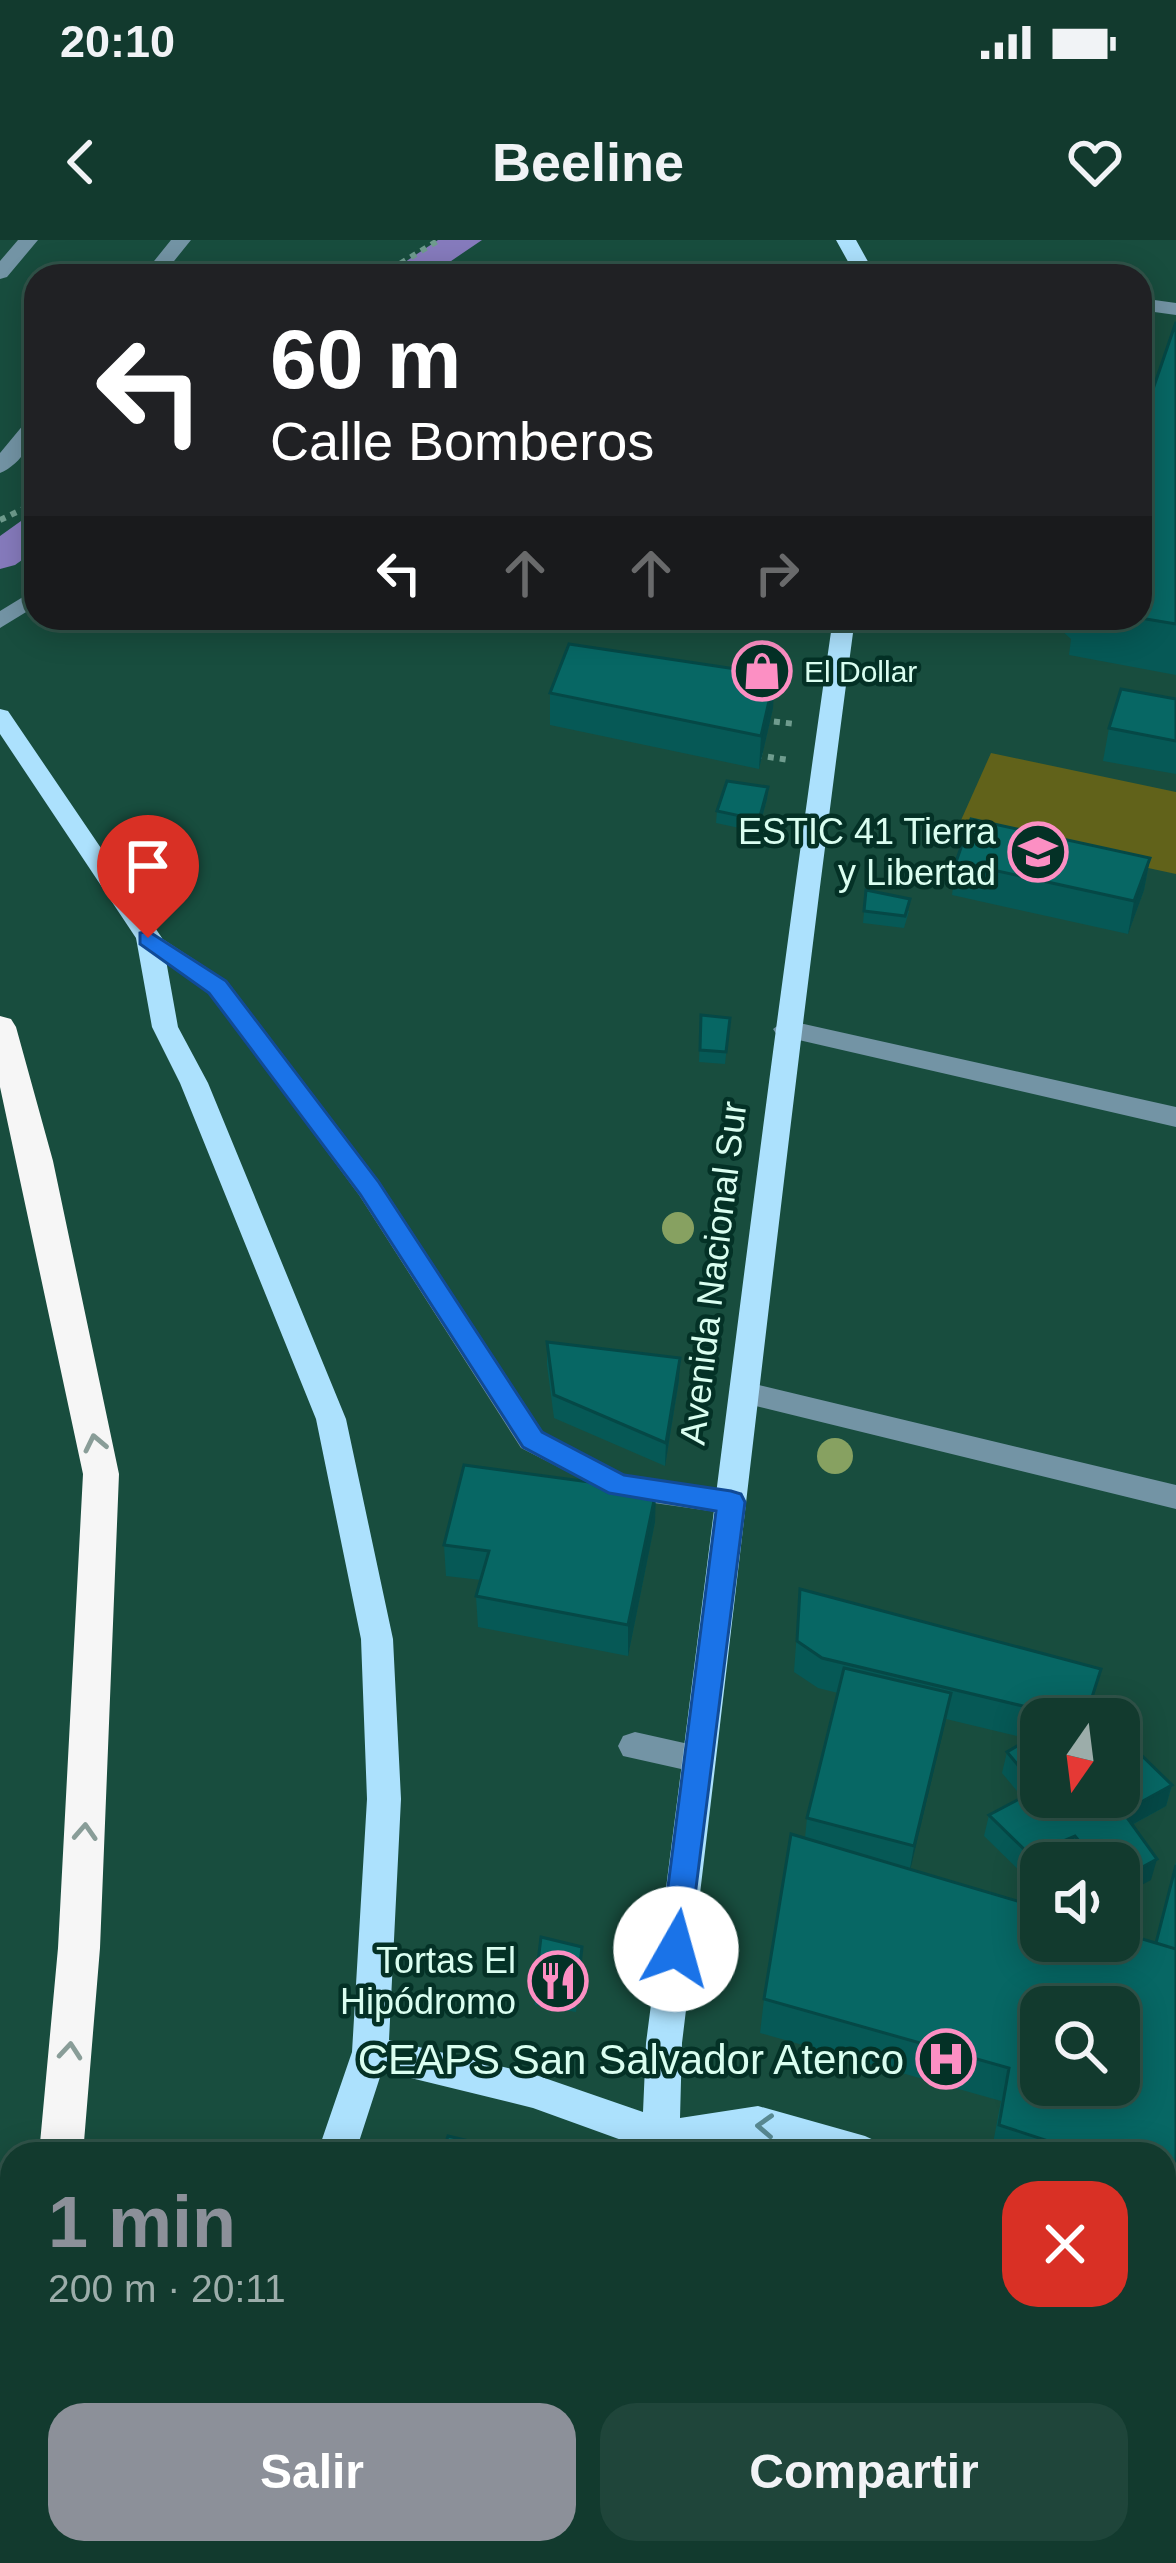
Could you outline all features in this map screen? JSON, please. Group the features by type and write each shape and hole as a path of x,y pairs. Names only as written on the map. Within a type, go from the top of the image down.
{"highway":[{"path":"0,1027 36,1161 101,1474 79,1948 62,2142"}],"main road":[{"name":"Avenida Nacional Sur","path":"670,2142 664,2043 746,1393 786,1029 842,630"},
{"path":"0,716 148,938 165,1027 194,1083 331,1419 377,1639 384,1799 370,2052 340,2142"},
{"path":"370,2052 563,2102 654,2142"},
{"path":"694,2142 758,2123 829,2142"}],"street":[{"path":"0,273 28,240"},
{"path":"162,264 181,240"},
{"path":"0,467 24,437"},
{"path":"148,938 218,987 369,1188 532,1440 619,1486 731,1502"},
{"path":"786,1029 1176,1118"},
{"path":"746,1393 1176,1497"},
{"path":"635,1746 699,1759"}],"path":[{"path":"400,264 439,240"},
{"path":"748,718 829,727"},
{"path":"740,752 824,764"}],"shaded area":[{"path":"991,753 1176,792 1176,874 958,827"}],"building":[{"path":"1176,322 1176,624 1152,620 1152,392"},
{"path":"569,644 775,675 761,736 550,693"},
{"path":"1121,689 1176,699 1176,741 1109,728"},
{"path":"727,781 768,787 759,820 717,811"},
{"path":"971,819 1150,858 1134,901 956,862"},
{"path":"866,890 910,899 905,916 864,911"},
{"path":"701,1015 730,1018 726,1052 700,1050"},
{"path":"547,1342 680,1358 666,1443 554,1395"},
{"path":"464,1465 656,1491 628,1625 476,1596 489,1551 444,1545"},
{"path":"800,1589 1101,1669 1092,1698 1020,1698 1020,1705 822,1658 797,1641"},
{"path":"844,1668 951,1693 914,1846 807,1818"},
{"path":"1020,1744 1020,1768 1007,1752"},
{"path":"1140,1754 1172,1785 1140,1803"},
{"path":"1020,1799 1020,1818 1127,1818 1157,1859 1140,1868 1140,1842 1080,1842 1075,1836 1020,1845 989,1815"},
{"name":"CEAPS San Salvador Atenco","path":"791,1834 1020,1902 1020,1962 1140,1962 1140,1938 1176,1949 1176,2142 1051,2142 999,2125 1009,2068 764,1999"},
{"path":"1176,1865 1176,1949 1156,1943"},
{"name":"Tortas El Hipódromo","path":"541,1937 582,1947 576,2001 534,1995"}],"waterway":[{"path":"423,264 464,240"},
{"path":"0,556 24,539"}],"place":[{"name":"El Dollar","path":"762,671"},
{"name":"ESTIC 41 Tierra y Libertad","path":"1038,852"},
{"name":"Tortas El Hipódromo","path":"558,1981"},
{"name":"CEAPS San Salvador Atenco","path":"946,2059"}],"route":[{"path":"148,938 218,987 369,1188 532,1440 619,1486 731,1502 676,1949"}]}
